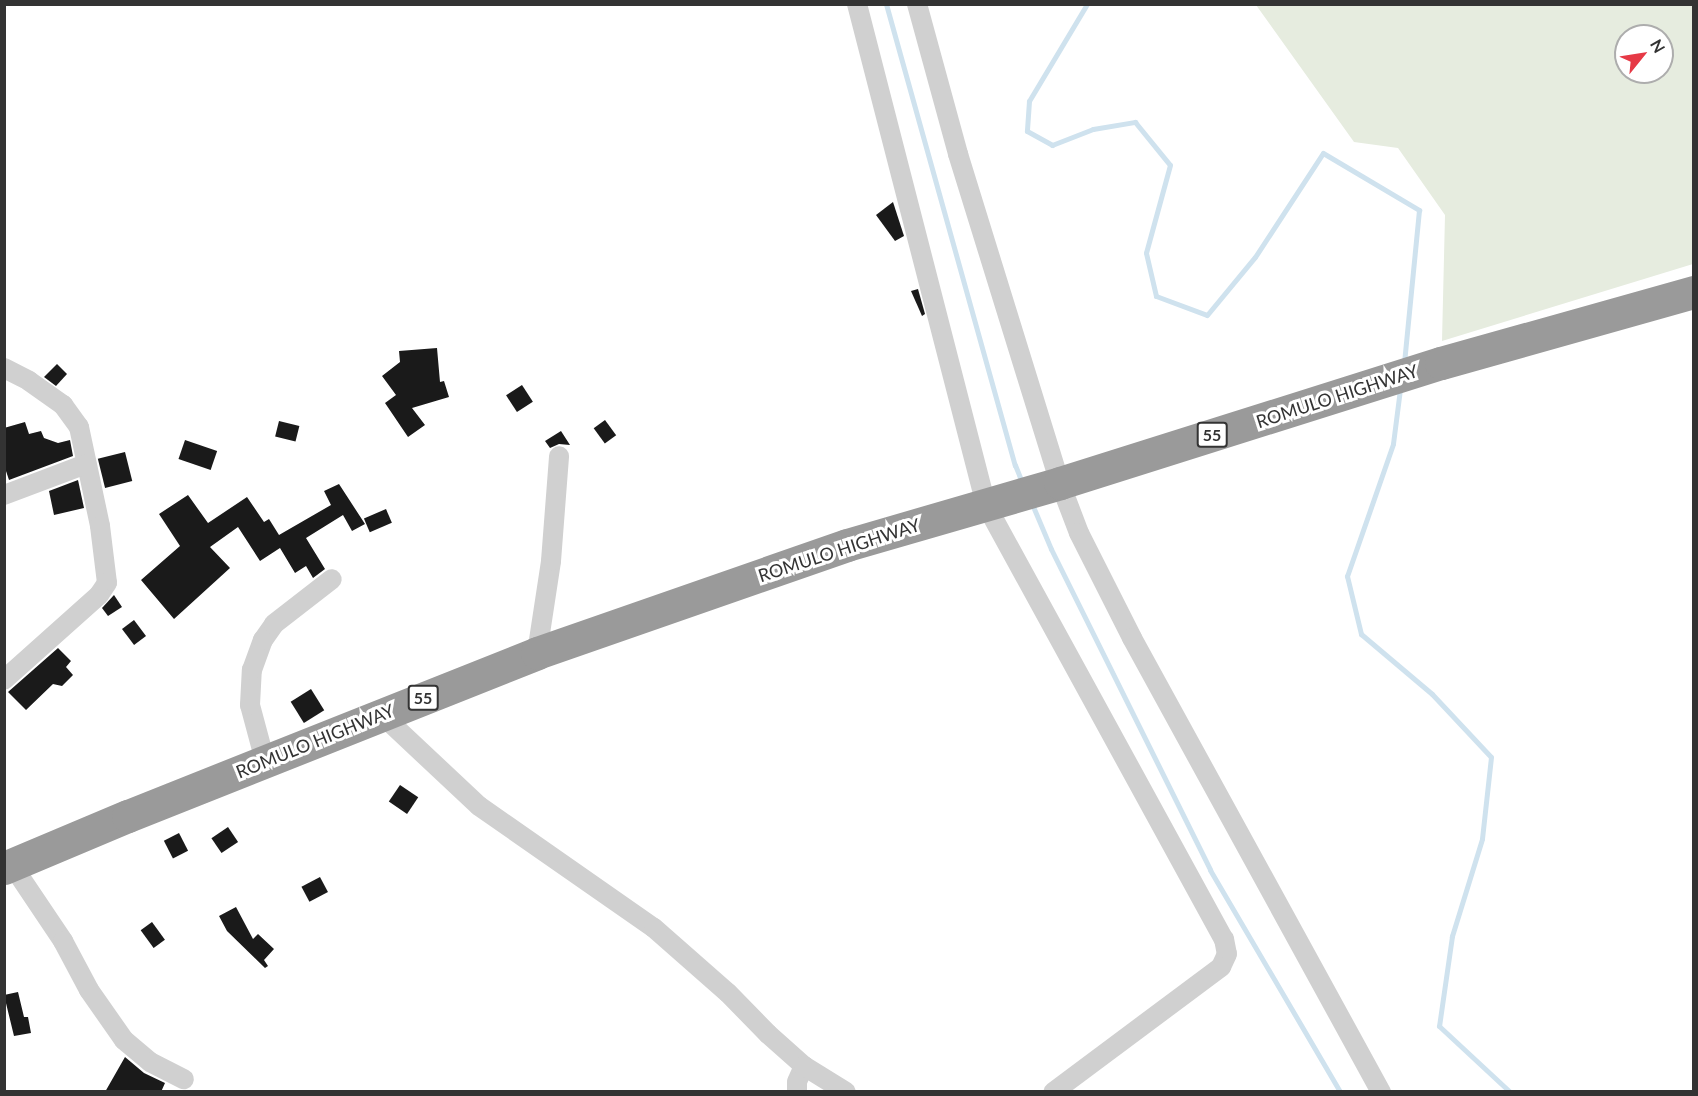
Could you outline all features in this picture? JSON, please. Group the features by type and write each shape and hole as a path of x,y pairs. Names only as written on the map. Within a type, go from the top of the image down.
{"highway":[{"name":"ROMULO HIGHWAY","path":"8,867 265,761 537,653 847,545 1057,484 1441,363 1694,292"}],"street":[{"path":"857,4 993,503 1224,939 1227,954 1221,967 1053,1092"},
{"path":"917,4 958,154 1057,484 1100,576 1381,1092"},
{"path":"4,368 29,381 63,405 79,426 100,526 107,583 99,595 4,680"},
{"path":"537,653 551,561 559,456"},
{"path":"4,495 86,464"},
{"path":"265,761 250,705 252,670 263,640 274,624 332,579"},
{"path":"382,715 478,806 654,928 728,993 768,1034 804,1066 846,1092"},
{"path":"8,867 63,941 88,990 124,1040 150,1062 184,1079"},
{"path":"797,1092 797,1082 804,1066"}],"shaded area":[{"path":"1256,5 1693,5 1693,264 1442,341 1445,215 1398,148 1354,142"}],"building":[{"path":"893,202 904,236 895,241 876,215"},
{"path":"918,289 925,314 922,316 911,291"},
{"path":"437,348 440,382 444,381 449,397 412,408 425,425 408,437 385,403 396,395 382,376 400,362 399,351"},
{"path":"57,364 67,374 56,386 44,377"},
{"path":"522,385 533,402 517,412 506,395"},
{"path":"605,420 616,435 605,444 594,428"},
{"path":"279,421 299,426 296,442 275,437"},
{"path":"25,422 29,434 41,431 44,438 58,443 70,440 73,456 9,480 4,465 4,428"},
{"path":"561,431 570,445 559,444 550,448 545,441"},
{"path":"185,440 217,451 211,470 178,459"},
{"path":"125,452 132,481 105,488 98,459"},
{"path":"78,480 84,508 54,515 49,491"},
{"path":"339,484 365,524 352,531 343,515 306,538 325,569 313,578 306,566 295,573 280,548 260,561 238,527 210,547 230,568 174,619 141,580 180,546 159,514 188,495 208,523 247,497 264,522 269,519 279,535 331,505 324,491"},
{"path":"386,509 392,523 370,532 364,518"},
{"path":"114,595 122,607 108,616 102,608"},
{"path":"134,620 146,636 134,645 122,629"},
{"path":"58,648 71,661 66,667 73,675 62,686 53,684 26,710 8,692"},
{"path":"311,689 324,710 304,723 291,702"},
{"path":"400,785 418,797 407,814 389,802"},
{"path":"228,827 238,842 221,853 211,838"},
{"path":"179,833 188,851 173,859 164,841"},
{"path":"320,877 328,892 309,902 301,887"},
{"path":"236,907 253,939 258,934 274,949 264,960 268,966 265,968 227,931 219,916"},
{"path":"152,922 165,940 154,948 141,930"},
{"path":"18,992 24,1017 28,1017 31,1033 14,1036 4,995"},
{"path":"125,1057 144,1073 165,1083 161,1092 105,1092"}],"waterway":[{"path":"886,4 1015,465 1022,482"},
{"path":"1087,4 1029,101 1027,131 1052,145 1093,129 1135,122 1170,165 1146,253 1156,296 1207,315 1255,257 1323,153 1419,210 1404,362"},
{"path":"1400,389 1393,444 1347,576 1361,634 1432,694 1491,757 1482,839 1452,936 1439,1026 1510,1092"},
{"path":"1032,504 1051,549 1210,870 1340,1092"}]}
